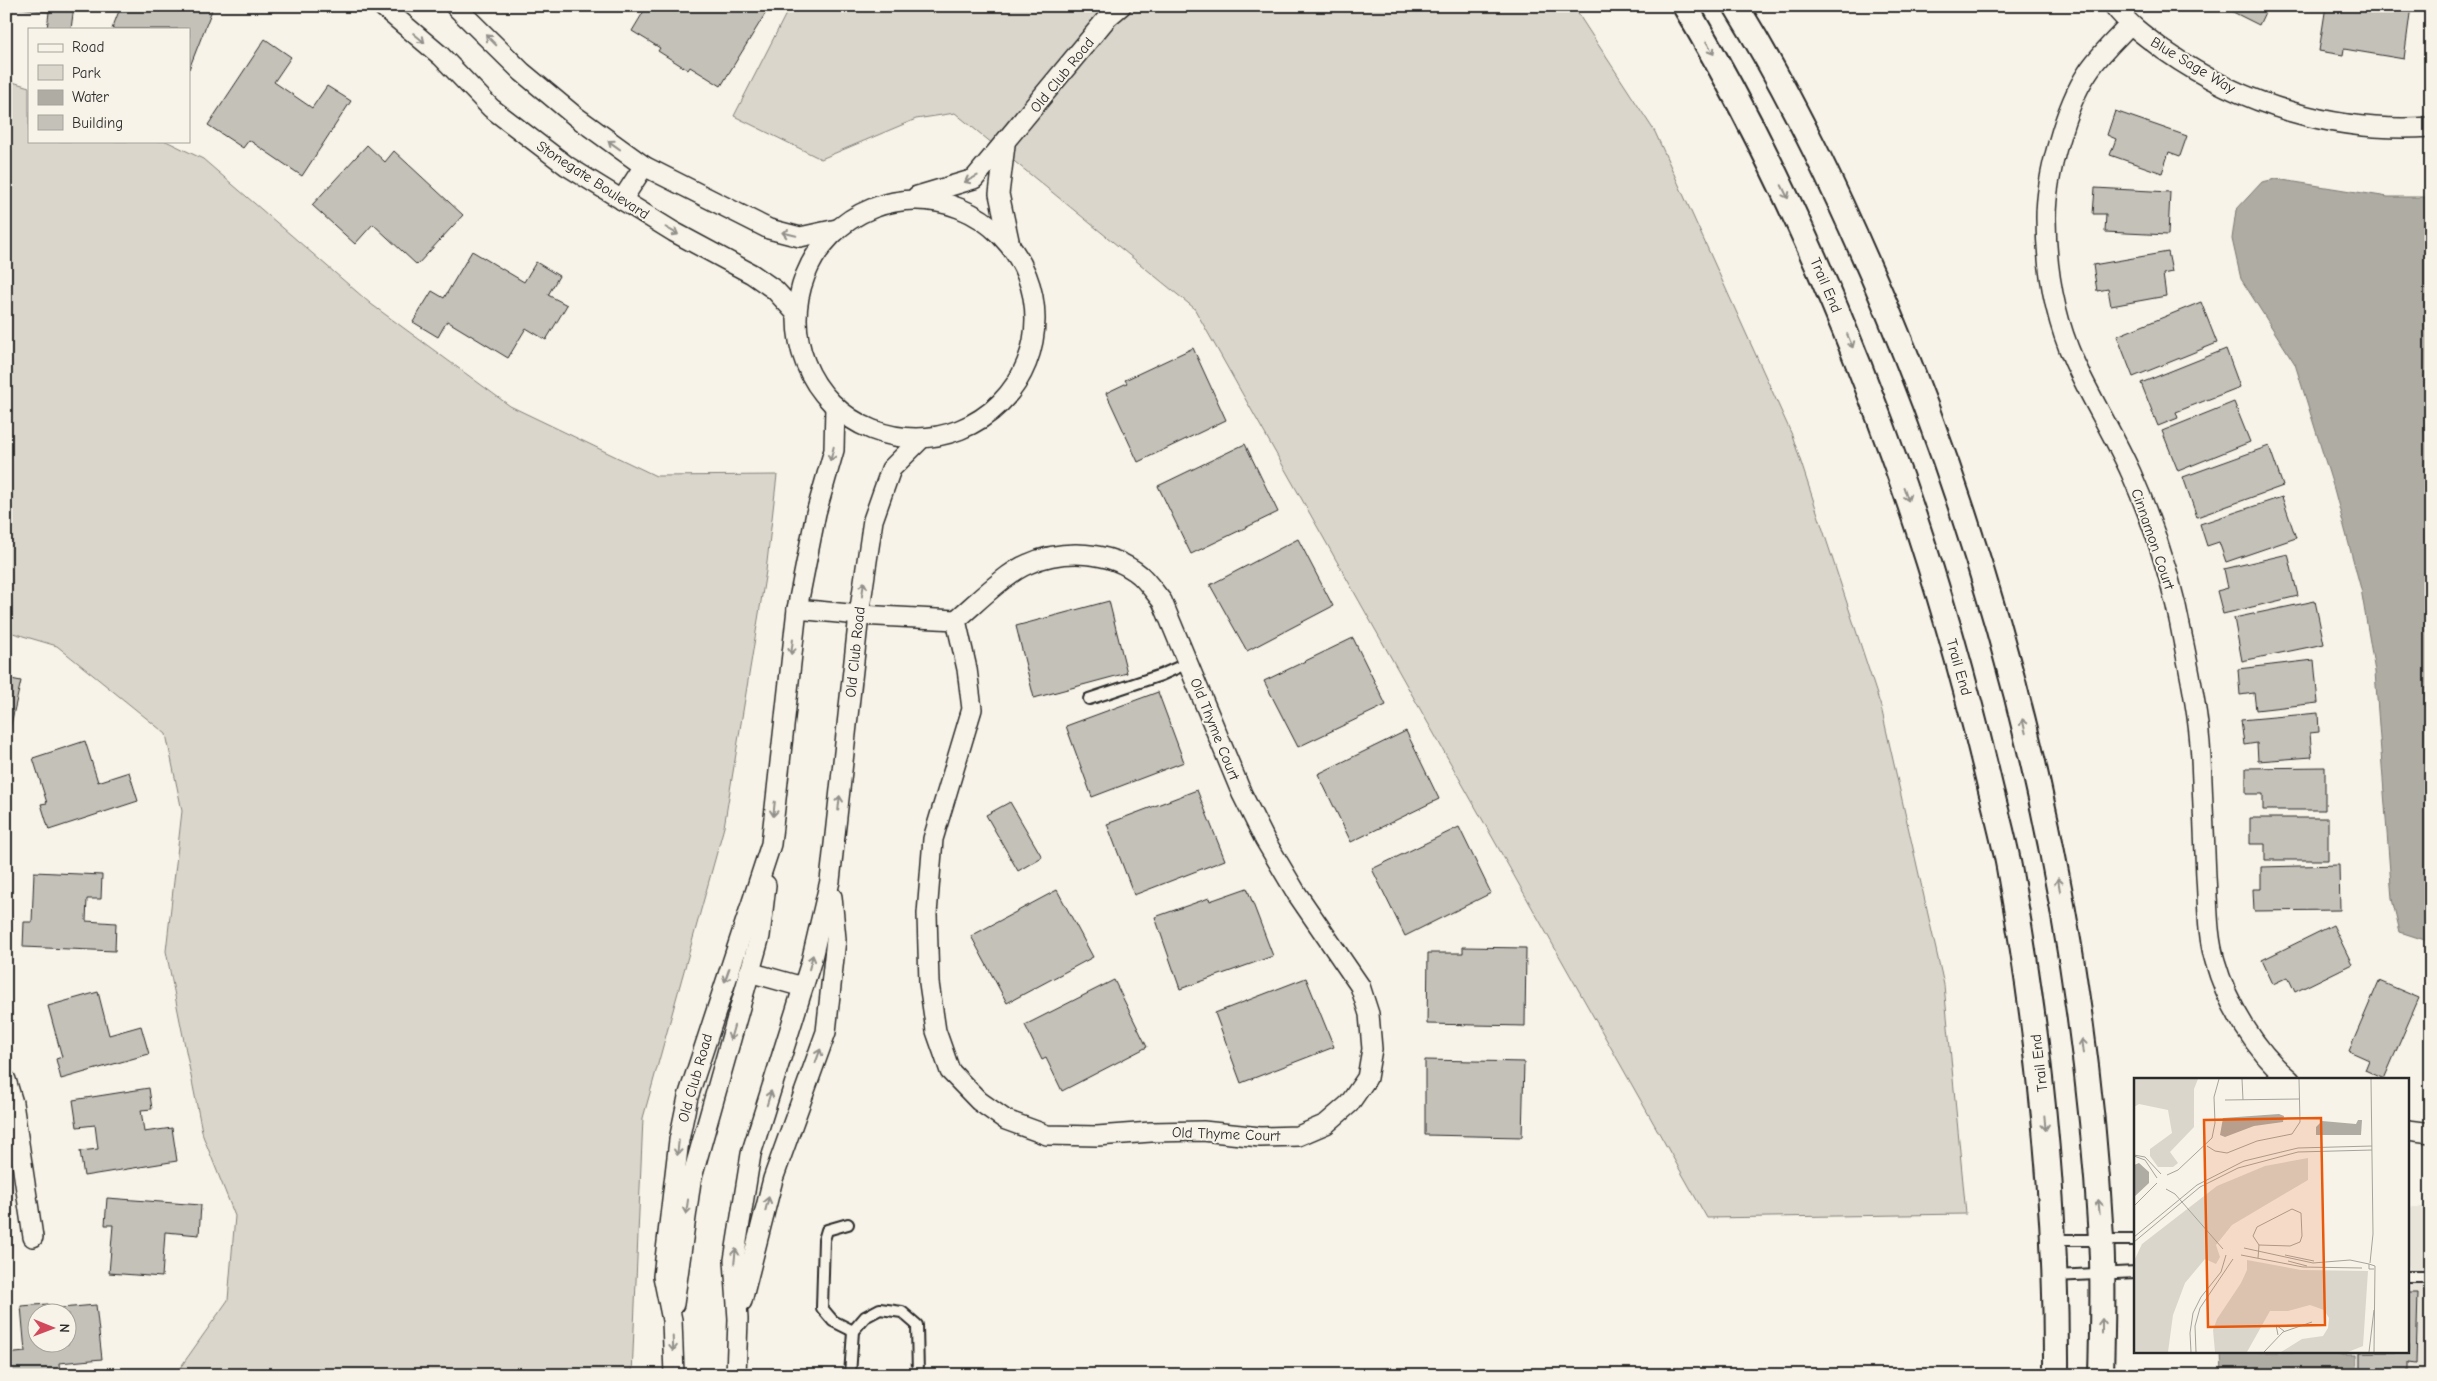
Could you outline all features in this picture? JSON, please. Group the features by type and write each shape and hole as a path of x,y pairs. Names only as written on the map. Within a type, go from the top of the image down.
{"street":[{"name":"Stonegate Boulevard","path":"382,6 441,56 491,108 567,166 674,232 752,274 775,290 796,313"},
{"path":"455,6 522,72 575,116 644,166 769,229 800,236 837,229"},
{"name":"Old Club Road","path":"908,199 974,179 1005,145 1102,25 1121,6"},
{"name":"Trail End","path":"1685,6 1728,78 1803,229 1870,388 1934,574 1976,726 2010,870 2043,1097 2055,1276 2056,1375"},
{"path":"1736,6 1765,53 1846,214 1915,376 1949,467 1977,557 2021,713 2055,862 2085,1054 2101,1240 2102,1375"},
{"name":"Blue Sage Way","path":"2114,6 2129,25 2180,61 2230,89 2281,110 2340,123 2404,129 2431,127"},
{"name":"Cinnamon Court","path":"2129,25 2088,71 2067,116 2054,165 2046,215 2048,266 2058,318 2074,362 2131,474 2161,554 2180,624 2193,691 2201,754 2208,917 2215,961 2229,999 2253,1038 2285,1076"},
{"path":"1005,145 999,194 1011,246"},
{"path":"622,200 644,166"},
{"path":"908,199 934,200 954,205 978,216 996,230 1011,246 1025,271 1033,296 1035,326 1031,350 1023,371 1002,402 986,416 967,428 948,435 921,439 893,437 871,430 851,420 835,406 816,385 805,364 798,340 796,313 800,289 809,265 823,244 837,229 862,212 884,203 908,199"},
{"name":"Old Club Road","path":"672,1320 691,1181 760,936 797,609 816,514 834,450 835,406"},
{"name":"Old Club Road","path":"736,1375 738,1319 734,1260 752,1154 803,987 830,881 859,615 873,520 891,469 921,439"},
{"name":"Old Thyme Court","path":"1056,554 1111,558 1140,575 1162,601 1242,794 1265,840 1297,894 1360,986 1369,1014 1372,1049 1367,1078 1349,1104 1326,1124 1298,1136 1260,1137 1203,1131 1097,1136 1047,1135 1006,1120 979,1101 950,1071 936,1031 929,983 927,914 933,839 972,709 967,669 956,620 989,591 1026,564 1056,554"},
{"path":"797,609 859,615 956,620"},
{"name":"Old Club Road","path":"674,1375 672,1320 663,1276 682,1123 688,1097 717,1004 771,844"},
{"name":"Old Club Road","path":"738,1319 773,1178 826,1032 836,939 830,881"},
{"path":"749,972 803,987"},
{"path":"6,1080 13,1103 33,1237"},
{"path":"2410,1130 2431,1133"}],"lane":[{"path":"1089,699 1188,663"},
{"path":"848,1224 827,1230 822,1308 833,1321 853,1331"},
{"path":"2053,1240 2134,1240"},
{"path":"2055,1276 2134,1272"},
{"path":"2410,1277 2431,1277"},
{"path":"850,1375 853,1331 865,1317 880,1310 902,1312 917,1325 918,1375"}],"shaded area":[{"path":"2410,1207 2431,1207 2431,1375 2294,1375 2293,1354 2410,1354"}],"green space":[{"path":"790,6 1573,6 1655,132 1792,435 1881,707 1944,985 1966,1214 1707,1218 1194,308 955,113 916,119 821,159 734,116"},
{"path":"6,80 28,87 28,142 168,142 203,159 371,304 510,406 656,476 777,475 766,571 724,827 643,1118 632,1375 175,1375 228,1300 235,1216 203,1136 166,951 182,811 166,734 57,646 6,631"}],"water":[{"path":"2276,179 2388,197 2431,197 2431,942 2400,932 2392,899 2375,672 2361,589 2334,489 2295,364 2241,279 2232,239 2236,210 2262,182"},
{"path":"2221,1354 2356,1355 2356,1375 2222,1375"}],"building":[{"path":"6,6 74,6 71,28 47,28 49,12 13,7 6,45"},
{"path":"108,6 202,6 212,10 190,66 190,28 112,28 119,11"},
{"path":"647,6 770,6 721,86 690,67 688,70 658,51 660,48 632,31"},
{"path":"2221,6 2268,6 2259,25"},
{"path":"2326,6 2411,6 2404,59 2344,49 2343,55 2319,51"},
{"path":"265,39 291,57 274,82 312,108 327,86 351,101 302,176 249,140 243,148 208,125"},
{"path":"2115,111 2187,136 2180,156 2169,152 2162,173 2110,155 2116,139 2107,135"},
{"path":"367,145 385,162 394,151 463,215 417,265 373,224 355,244 312,205"},
{"path":"2095,188 2170,192 2168,235 2105,232 2106,214 2093,214"},
{"path":"472,251 524,282 536,262 559,276 548,295 567,305 546,340 526,328 508,358 447,321 438,337 413,322 432,291 444,298"},
{"path":"2168,252 2172,272 2163,274 2166,296 2111,306 2108,289 2097,291 2093,265"},
{"path":"2201,302 2217,343 2133,377 2117,336"},
{"path":"1193,348 1226,420 1138,462 1106,393 1127,383 1125,380"},
{"path":"2226,349 2240,387 2176,412 2178,418 2158,426 2141,383"},
{"path":"2234,402 2250,442 2178,471 2162,431"},
{"path":"1245,444 1278,512 1191,554 1158,486"},
{"path":"2269,446 2283,486 2197,517 2183,477"},
{"path":"2282,497 2296,538 2226,562 2219,542 2207,546 2200,524"},
{"path":"1298,539 1333,606 1247,651 1210,585"},
{"path":"2288,554 2298,596 2223,614 2217,591 2228,588 2224,569"},
{"path":"1109,601 1127,673 1034,698 1016,626"},
{"path":"2315,601 2324,644 2242,661 2234,618"},
{"path":"1353,638 1386,705 1298,747 1264,681"},
{"path":"2314,660 2318,703 2256,710 2254,693 2240,695 2238,669"},
{"path":"6,678 21,681 6,746"},
{"path":"1158,692 1184,762 1092,797 1066,726"},
{"path":"2318,713 2319,732 2310,733 2312,757 2258,761 2257,743 2244,745 2241,720"},
{"path":"1406,731 1439,799 1351,842 1318,774"},
{"path":"85,741 98,782 129,772 138,801 49,830 41,804 47,803 33,758"},
{"path":"2325,767 2325,810 2263,810 2263,794 2246,794 2246,768"},
{"path":"1197,790 1225,860 1134,895 1107,824"},
{"path":"1010,802 1042,857 1018,871 986,815"},
{"path":"2250,818 2328,818 2328,860 2265,860 2265,844 2250,844"},
{"path":"1459,827 1491,893 1405,936 1372,869"},
{"path":"2339,865 2340,910 2254,911 2253,889 2261,889 2261,867"},
{"path":"34,872 102,875 101,899 87,899 86,921 116,923 115,951 23,947 24,922 32,922"},
{"path":"1247,888 1273,956 1180,989 1155,917 1209,898 1210,901"},
{"path":"1057,890 1093,957 1007,1003 971,936"},
{"path":"2333,925 2352,964 2295,992 2288,977 2273,984 2262,960"},
{"path":"1463,947 1526,948 1525,1026 1427,1024 1428,953 1463,953"},
{"path":"1306,978 1334,1047 1241,1083 1215,1013"},
{"path":"1114,980 1147,1047 1062,1091 1046,1058 1042,1060 1025,1025"},
{"path":"2379,981 2419,998 2384,1078 2365,1070 2369,1060 2349,1051"},
{"path":"98,992 109,1035 141,1026 149,1054 61,1079 56,1059 62,1057 48,1006"},
{"path":"1425,1060 1524,1062 1522,1137 1425,1135"},
{"path":"149,1088 152,1109 141,1110 144,1132 172,1128 177,1161 84,1176 80,1151 98,1149 95,1125 77,1127 73,1100"},
{"path":"107,1198 201,1205 199,1235 165,1232 162,1277 109,1273 113,1225 105,1225"},
{"path":"2410,1293 2418,1293 2416,1363 2408,1362 2408,1375 2360,1375 2360,1354 2410,1354"},
{"path":"28,1305 28,1354 78,1354 78,1307 96,1305 102,1359 59,1363 60,1375 6,1375 6,1354 25,1352 21,1306"}]}
